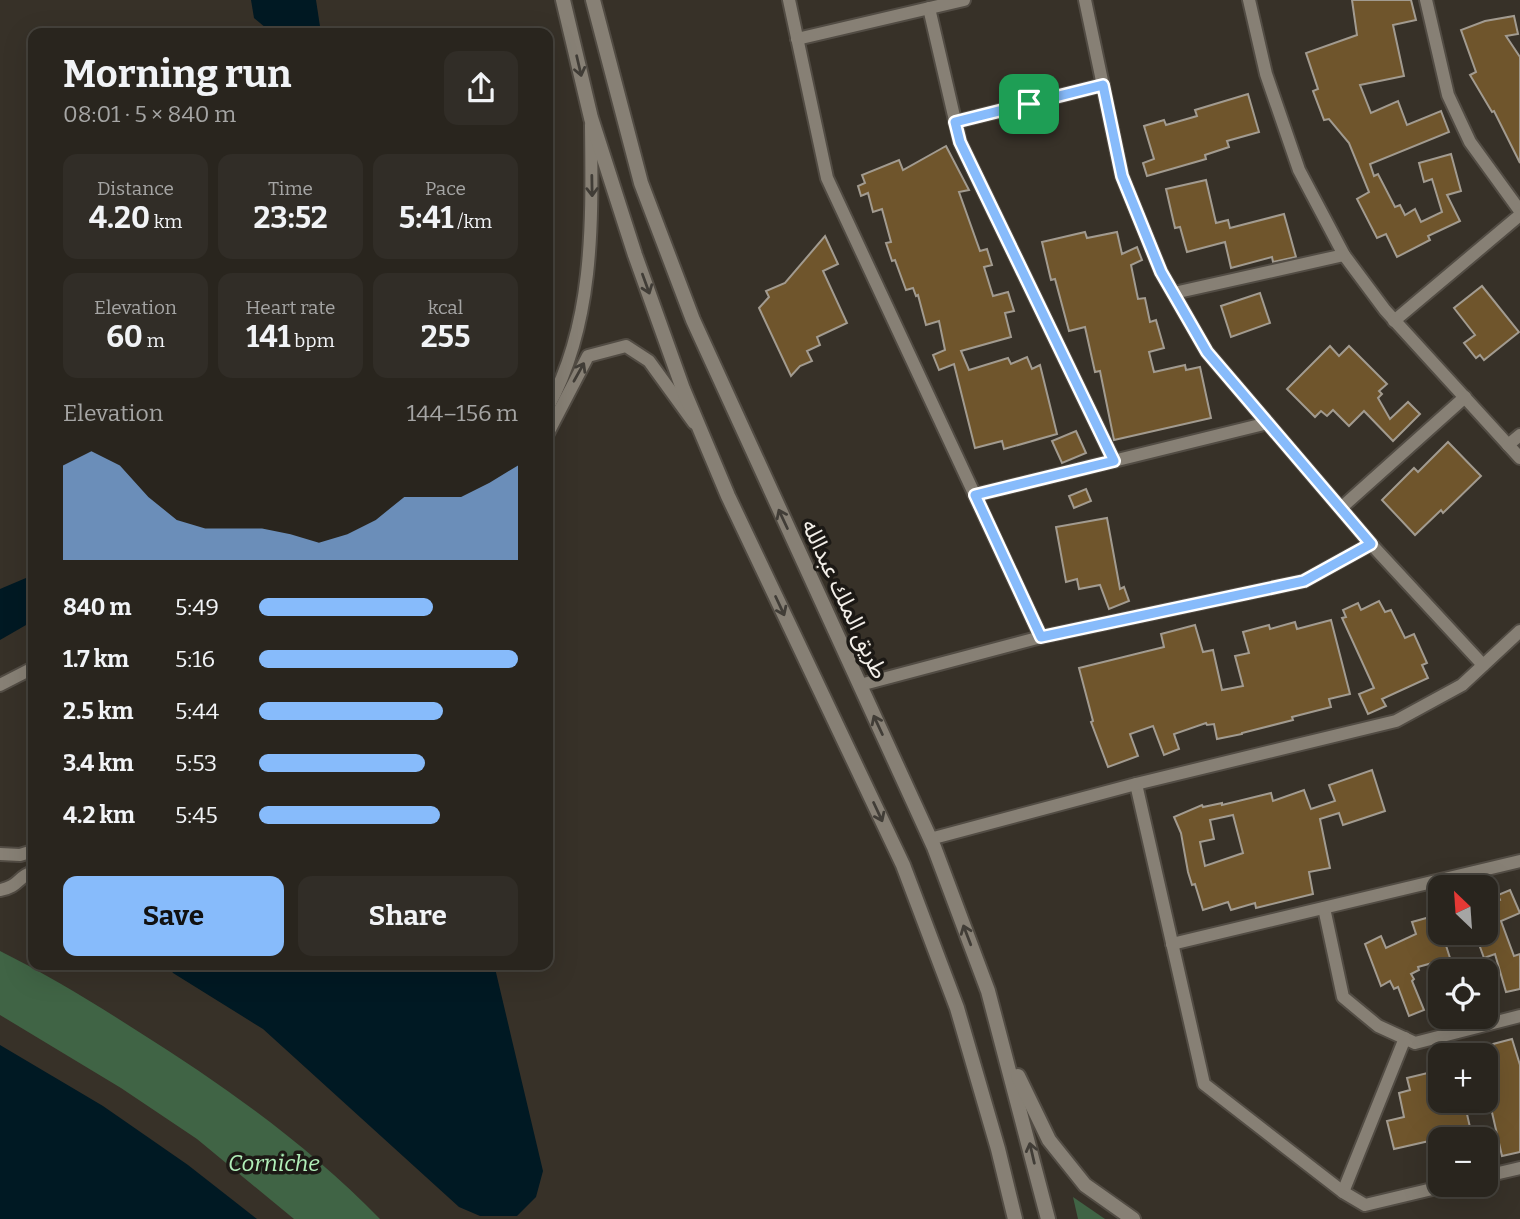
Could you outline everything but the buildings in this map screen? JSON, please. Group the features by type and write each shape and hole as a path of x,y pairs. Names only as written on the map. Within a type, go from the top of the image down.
{"street":[{"path":"563,0 591,118 635,255 699,432 903,865 957,1008 998,1149 1015,1219"},
{"name":"طريق الملك عبدالله","path":"593,0 641,183 693,320 930,839 988,991 1048,1219"},
{"path":"789,0 827,178 1041,637"},
{"path":"797,39 964,0"},
{"path":"1085,0 1122,176 1161,272 1207,352 1371,544 1483,665"},
{"path":"1249,0 1266,74 1299,170 1344,255 1394,321 1520,458"},
{"path":"1394,321 1520,213 1470,142 1448,95 1426,0"},
{"path":"929,8 960,142 1114,461"},
{"path":"955,122 1103,85"},
{"path":"553,398 582,312 592,213 591,118"},
{"path":"1174,293 1344,255"},
{"path":"553,422 587,356 626,345 649,361 699,432"},
{"path":"1341,509 1465,397"},
{"path":"975,495 1268,422"},
{"path":"1508,445 1520,435"},
{"path":"860,685 1041,637 1304,581 1371,544"},
{"path":"930,839 1136,784 1396,721 1462,685 1520,631"},
{"path":"0,685 28,671"},
{"path":"1136,784 1205,1084 1343,1192 1365,1205 1428,1190"},
{"path":"0,854 28,853"},
{"path":"20,855 28,868"},
{"path":"1172,944 1520,861"},
{"path":"0,890 12,888 28,875"},
{"path":"1324,908 1343,997 1378,1026 1415,1043 1520,1016"},
{"path":"1343,1192 1405,1038"},
{"path":"1003,1044 1049,1140 1085,1185 1133,1219"},
{"path":"1498,1173 1520,1168"}],"green space":[{"name":"Corniche","path":"0,951 28,966 28,970 35,970 105,1010 234,1096 295,1142 380,1219 294,1219 197,1139 121,1088 0,1015"},
{"path":"1073,1197 1105,1219 1078,1219"}],"water":[{"path":"251,0 316,0 320,28 266,28 254,18"},
{"path":"28,577 28,624 0,640 0,589"},
{"path":"171,970 495,970 543,1171 536,1197 517,1216 480,1216 459,1207 263,1029"},
{"path":"0,1045 103,1106 188,1165 257,1219 0,1219"}],"route":[{"path":"1103,85 1122,176 1161,272 1207,352 1371,544 1304,581 1041,637 975,495 1114,461 960,142 955,122 1029,104 1103,85"}]}
